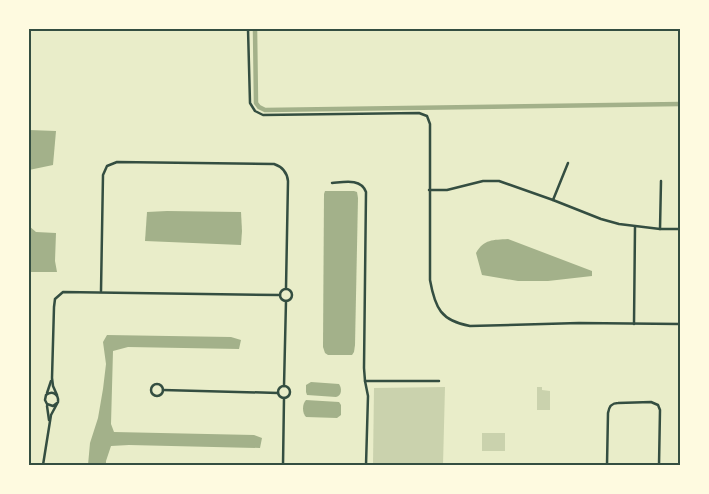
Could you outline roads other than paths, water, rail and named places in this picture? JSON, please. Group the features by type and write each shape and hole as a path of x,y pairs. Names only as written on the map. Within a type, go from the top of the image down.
{"street":[{"path":"248,29 250,103 255,112 264,115 419,113 427,116 430,124 430,280 432,296 439,310 447,318 458,324 470,326 680,324"},
{"path":"101,292 103,175 108,166 117,162 274,164 282,168 287,175 288,181 286,288"},
{"path":"553,200 568,163"},
{"path":"429,190 447,190 483,181 499,181 619,224 635,227 680,229"},
{"path":"660,229 661,181"},
{"path":"332,183 354,182 361,184 366,192 364,368 368,396 366,465"},
{"path":"634,324 635,227"},
{"path":"280,295 282,290 286,288"},
{"path":"286,288 290,290 292,296 286,301"},
{"path":"43,465 49,426 58,398 52,378 54,307 56,299 60,294 67,291 280,295"},
{"path":"280,295 286,301"},
{"path":"278,393 281,387 284,386 286,301"},
{"path":"49,426 49,411 45,398 52,378"},
{"path":"365,381 439,381"},
{"path":"157,384 162,386 163,390 160,395 156,396 152,394 151,390 153,385 157,384"},
{"path":"284,386 288,387 290,392 288,397 284,398"},
{"path":"163,390 278,393 284,398"},
{"path":"46,395 52,392 57,395"},
{"path":"283,465 284,398"},
{"path":"607,465 608,413 610,406 618,403 636,402 653,402 658,405 660,414 660,465"},
{"path":"46,403 51,406 57,403"}],"waterway":[{"path":"255,29 256,103 265,110 680,104"}]}
